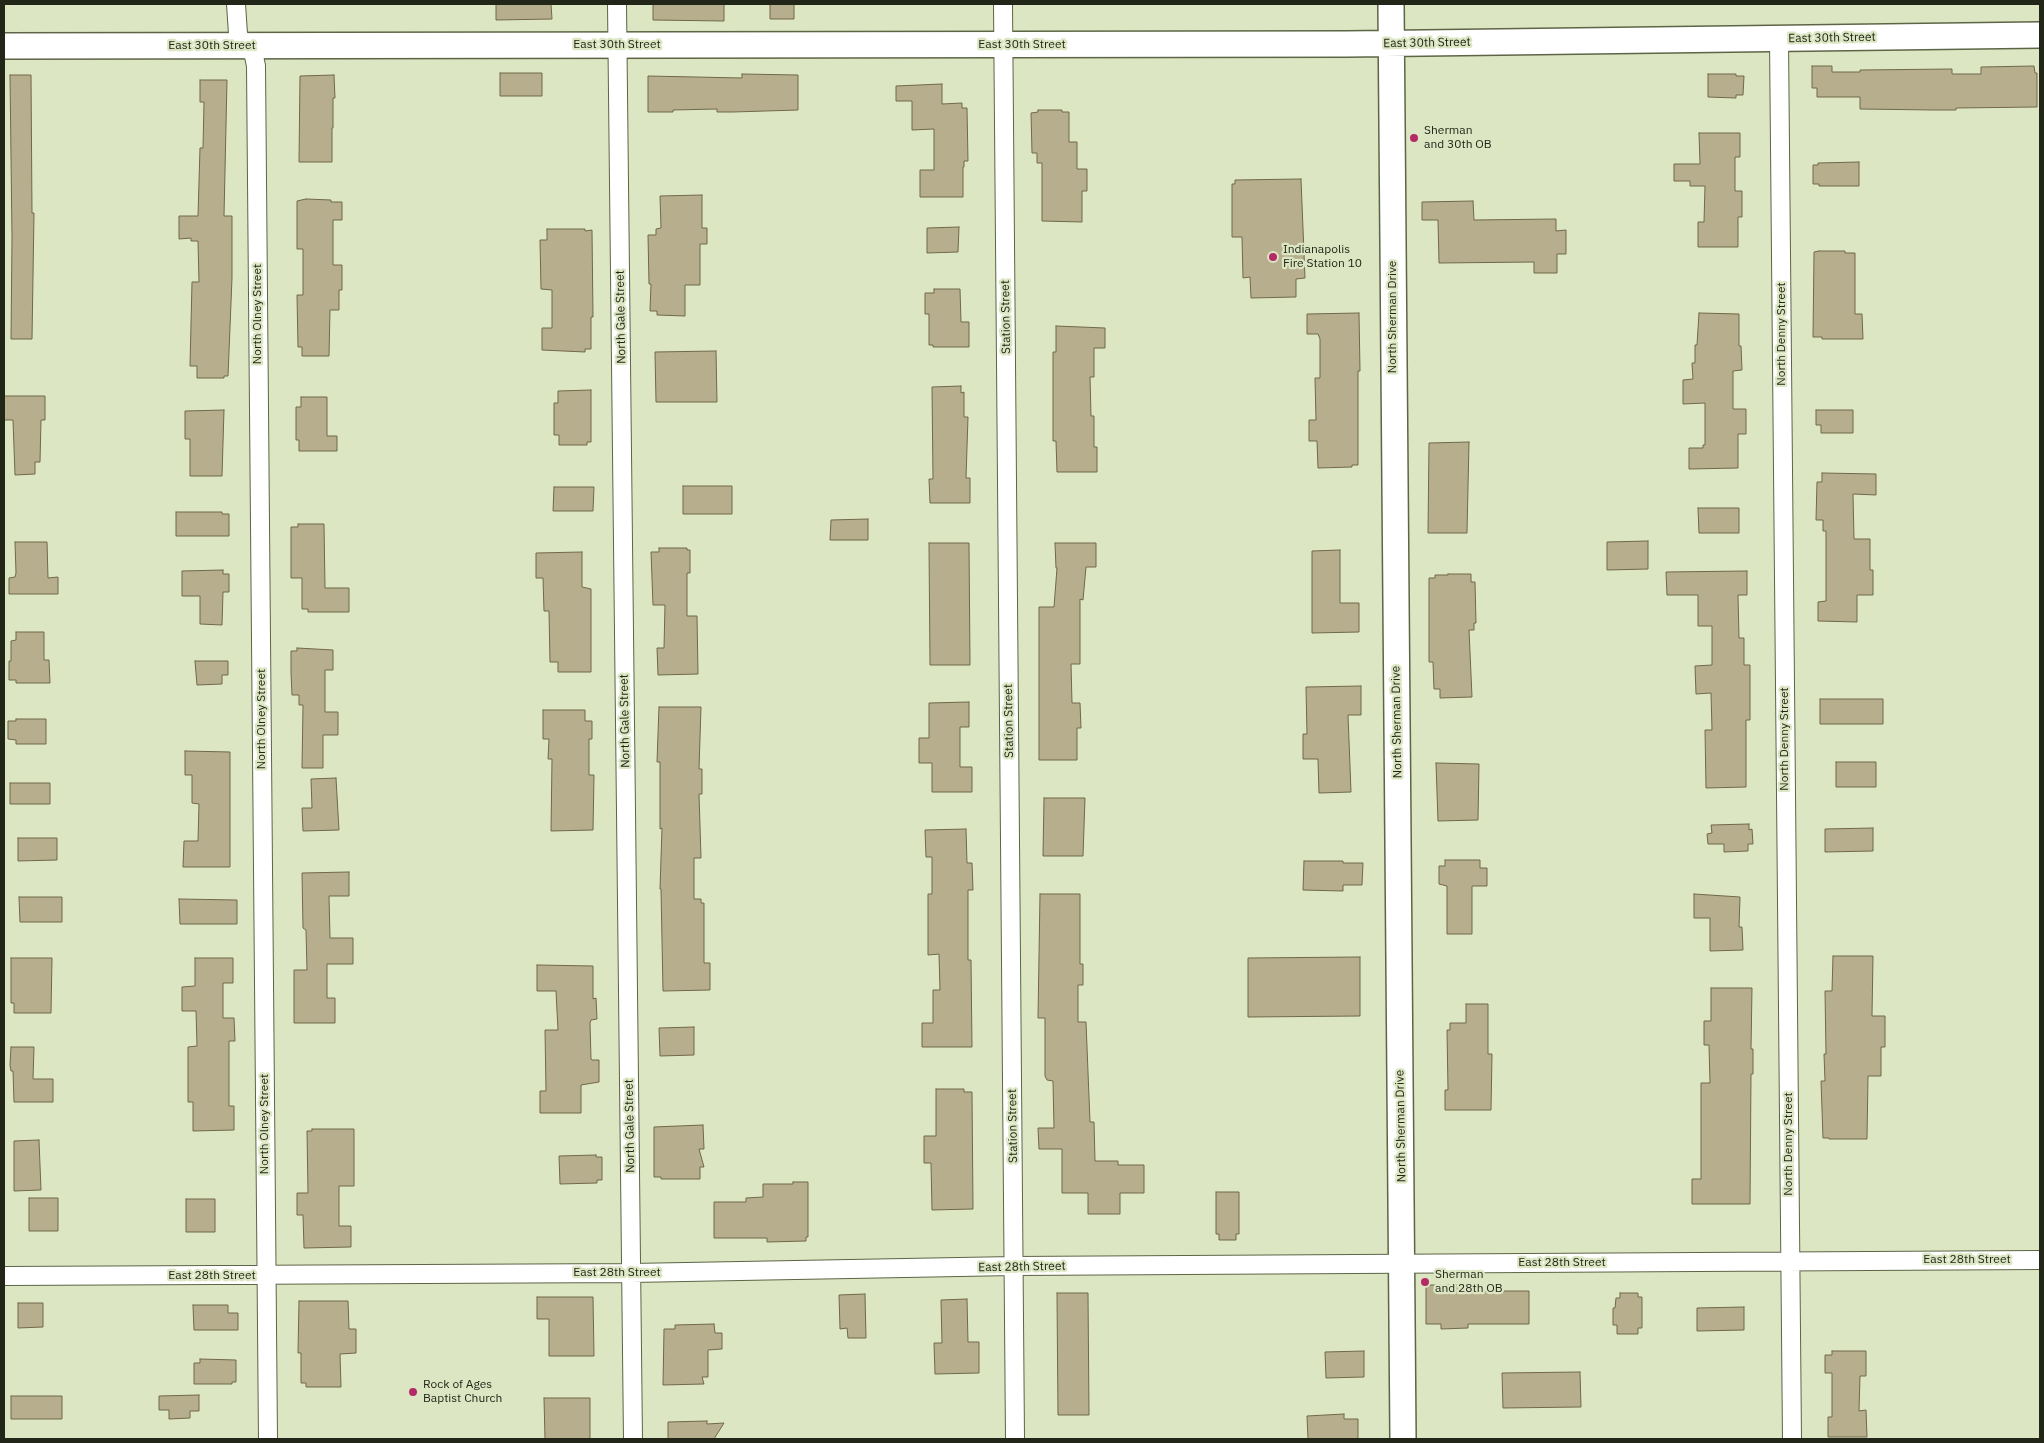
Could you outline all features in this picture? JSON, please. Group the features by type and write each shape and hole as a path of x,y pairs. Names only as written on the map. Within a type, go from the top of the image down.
{"main road":[{"name":"North Sherman Drive","path":"1391,4 1403,1439"},
{"name":"East 30th Street","path":"4,46 1391,44 2040,35"}],"street":[{"name":"North Olney Street","path":"236,4 237,31 241,41 254,56 256,66 268,1439"},
{"name":"North Gale Street","path":"618,4 633,1439"},
{"name":"Station Street","path":"1003,4 1015,1439"},
{"name":"North Denny Street","path":"1779,39 1792,1439"},
{"name":"East 28th Street","path":"4,1276 631,1273 1014,1266 2040,1260"}],"building":[{"path":"496,4 551,4 552,19 496,20"},
{"path":"653,4 724,4 724,21 653,20"},
{"path":"770,4 794,4 794,19 770,19"},
{"path":"1812,66 1832,66 1832,72 1952,69 1952,74 1981,74 1981,67 2034,66 2035,73 2037,73 2037,107 1956,108 1956,110 1860,109 1860,97 1817,97 1817,88 1812,88"},
{"path":"500,73 542,73 542,96 500,96"},
{"path":"742,74 798,75 798,110 717,112 717,109 648,112 648,76 742,78"},
{"path":"1708,74 1736,74 1736,76 1744,76 1743,95 1736,95 1736,98 1708,97"},
{"path":"10,75 31,75 32,213 34,213 32,339 11,339"},
{"path":"334,75 335,98 333,98 332,162 299,162 300,76"},
{"path":"200,80 227,80 224,216 232,216 232,278 228,376 224,376 224,378 197,378 197,366 190,366 192,282 199,282 198,241 191,241 191,238 179,239 179,216 198,216 200,148 203,148 204,102 200,102"},
{"path":"942,84 942,104 962,103 962,108 967,108 968,161 964,161 963,167 963,197 920,197 920,170 934,170 934,129 912,130 912,101 896,101 896,86"},
{"path":"1038,110 1062,110 1062,112 1069,112 1069,142 1077,142 1077,169 1087,169 1087,191 1082,191 1082,222 1042,221 1042,163 1037,163 1037,153 1032,153 1031,113 1038,112"},
{"path":"1699,133 1740,133 1740,157 1735,157 1735,191 1742,191 1742,217 1738,217 1738,247 1698,247 1698,222 1704,222 1705,186 1690,186 1690,181 1674,181 1674,164 1700,164"},
{"path":"1859,162 1859,186 1819,186 1819,184 1813,184 1813,165 1818,165 1818,163"},
{"name":"Indianapolis Fire Station 10","path":"1301,179 1305,278 1296,279 1296,297 1251,298 1250,277 1243,278 1242,237 1232,237 1232,184 1235,184 1235,180"},
{"path":"702,195 702,228 707,228 707,244 700,244 700,285 685,285 685,316 657,315 657,311 650,311 651,284 649,284 648,235 656,235 656,229 661,228 660,196"},
{"path":"306,199 342,202 342,220 333,220 333,265 342,265 342,290 339,290 339,310 330,310 329,356 302,356 302,347 298,347 297,295 303,295 303,249 297,249 297,201"},
{"path":"1473,201 1474,220 1556,219 1556,231 1566,230 1566,254 1557,254 1557,273 1534,273 1534,262 1439,263 1438,220 1422,220 1422,202"},
{"path":"959,227 958,252 927,253 927,228"},
{"path":"547,229 592,230 593,317 591,317 591,349 585,349 585,352 542,350 542,328 552,328 552,290 541,289 540,240 547,240"},
{"path":"1814,252 1855,253 1855,314 1862,314 1863,339 1822,339 1822,337 1813,337"},
{"path":"934,289 960,289 961,322 969,322 969,347 933,347 933,345 929,345 929,314 925,314 925,293 934,293"},
{"path":"1359,313 1358,465 1352,465 1352,467 1318,468 1317,441 1309,441 1309,420 1316,420 1315,378 1320,378 1320,339 1318,334 1307,334 1307,314"},
{"path":"1699,313 1739,314 1739,346 1741,346 1742,370 1733,371 1733,409 1746,409 1746,434 1738,434 1738,468 1689,469 1689,448 1703,448 1703,445 1705,445 1705,403 1683,404 1683,380 1693,379 1692,363 1695,363"},
{"path":"1056,326 1105,328 1105,348 1094,348 1094,377 1090,377 1091,416 1094,416 1094,447 1097,447 1097,472 1057,472 1056,441 1053,441 1053,352 1056,352"},
{"path":"716,351 717,402 656,402 655,352"},
{"path":"961,386 961,393 964,392 964,417 968,417 966,478 970,478 970,503 930,503 929,479 933,479 932,387"},
{"path":"591,390 591,442 587,442 587,445 559,445 559,435 554,435 554,403 558,403 558,391"},
{"path":"4,396 45,396 45,420 41,420 40,462 35,462 35,474 15,475 13,420 4,420"},
{"path":"301,397 327,397 327,436 337,436 337,451 299,451 299,440 296,440 296,407 301,407"},
{"path":"224,410 222,476 190,476 190,439 185,439 185,411"},
{"path":"1816,410 1853,410 1853,433 1821,433 1821,425 1816,425"},
{"path":"1469,442 1467,533 1428,533 1429,443"},
{"path":"1822,473 1876,474 1876,495 1853,494 1854,539 1870,539 1870,570 1873,570 1873,595 1857,595 1857,622 1818,621 1818,602 1826,601 1826,531 1823,531 1823,520 1816,520 1817,482 1822,482"},
{"path":"683,486 732,486 732,514 683,514"},
{"path":"554,487 594,487 593,511 553,511"},
{"path":"1698,508 1739,508 1739,533 1699,533"},
{"path":"176,512 222,512 222,514 229,514 229,536 176,536"},
{"path":"868,519 868,540 830,540 831,520"},
{"path":"298,524 324,524 325,588 349,588 349,612 308,612 308,609 302,609 302,578 291,578 291,527 298,527"},
{"path":"1648,541 1648,569 1607,570 1607,542"},
{"path":"15,542 47,542 48,578 58,577 58,594 9,594 9,578 15,577 16,573"},
{"path":"929,543 969,543 970,665 930,665"},
{"path":"1055,543 1096,543 1096,567 1086,567 1083,600 1080,599 1080,664 1071,664 1072,703 1080,703 1081,728 1077,728 1077,760 1039,760 1039,607 1054,607 1057,568"},
{"path":"659,548 687,548 687,550 690,550 690,573 687,573 687,616 697,616 698,674 658,675 657,648 664,648 665,605 653,605 651,552 659,552"},
{"path":"1340,550 1340,603 1359,603 1359,632 1312,633 1312,551"},
{"path":"582,552 582,587 591,589 591,672 558,672 558,662 550,662 549,611 544,611 543,578 536,578 536,553"},
{"path":"223,570 223,574 229,574 229,592 223,592 222,625 200,624 200,596 182,596 182,571"},
{"path":"1747,571 1747,595 1738,595 1739,638 1744,638 1744,665 1750,665 1750,720 1746,720 1746,787 1706,788 1705,730 1712,730 1711,693 1696,694 1695,666 1712,665 1712,626 1698,626 1698,595 1667,595 1666,572"},
{"path":"1471,574 1471,582 1475,582 1476,623 1474,623 1474,630 1469,630 1472,697 1440,698 1440,689 1434,689 1433,662 1429,662 1429,578 1435,578 1435,575"},
{"path":"16,632 44,632 44,660 49,660 50,683 16,683 16,680 9,680 11,641 16,640"},
{"path":"297,648 333,650 333,670 325,670 325,712 338,712 338,735 323,735 323,768 302,768 303,705 299,705 299,695 292,695 291,673 291,651 297,651"},
{"path":"195,661 228,661 228,675 222,675 222,684 197,685"},
{"path":"1361,686 1361,715 1348,715 1351,792 1319,793 1318,759 1303,759 1303,734 1307,734 1306,687"},
{"path":"1820,699 1883,699 1883,724 1820,724"},
{"path":"969,702 969,727 960,727 960,767 972,767 972,792 932,792 932,763 919,763 919,738 929,738 929,703"},
{"path":"659,707 701,707 699,769 702,769 702,794 699,794 701,858 694,858 694,899 701,899 701,903 704,903 704,963 710,963 710,990 663,991 660,889 662,828 660,829 660,762 657,762"},
{"path":"543,710 585,710 585,721 592,721 592,739 589,739 589,775 594,775 593,830 551,831 552,759 548,759 549,739 543,739"},
{"path":"16,719 46,719 46,744 16,744 16,740 8,739 8,721 16,721"},
{"path":"185,751 230,752 230,867 183,867 184,841 198,841 199,804 192,803 192,775 185,775"},
{"path":"1836,762 1876,762 1876,787 1836,787"},
{"path":"1436,763 1479,764 1478,820 1438,821"},
{"path":"336,778 339,830 303,831 302,808 312,808 311,779"},
{"path":"10,783 50,783 50,804 10,804"},
{"path":"1044,798 1085,798 1083,856 1043,856"},
{"path":"1749,824 1749,830 1752,829 1753,844 1748,844 1748,851 1724,852 1724,844 1708,844 1707,834 1712,833 1711,825"},
{"path":"1873,828 1873,851 1825,852 1825,829"},
{"path":"966,829 967,863 972,863 973,890 968,890 968,960 971,960 972,1047 922,1047 922,1023 933,1023 933,990 940,990 939,954 928,955 928,894 932,894 932,857 926,857 925,830"},
{"path":"18,838 57,838 57,860 18,861"},
{"path":"1445,860 1480,860 1480,868 1487,868 1487,886 1472,886 1472,934 1447,934 1447,886 1439,884 1439,866 1445,866"},
{"path":"1304,861 1363,863 1362,885 1343,885 1343,891 1303,890"},
{"path":"349,872 349,896 329,896 330,938 353,938 353,964 327,964 327,998 335,998 335,1023 294,1023 294,970 307,970 306,930 303,928 302,873"},
{"path":"1040,894 1080,894 1080,964 1083,964 1083,985 1078,985 1078,1022 1086,1022 1090,1122 1094,1122 1095,1161 1118,1161 1118,1165 1144,1165 1144,1193 1120,1193 1120,1214 1088,1214 1088,1193 1062,1193 1062,1149 1039,1149 1038,1128 1054,1128 1053,1081 1047,1080 1045,1076 1045,1018 1038,1018"},
{"path":"1694,894 1740,897 1739,927 1742,927 1743,950 1710,951 1710,918 1694,918"},
{"path":"19,897 62,897 62,922 20,922"},
{"path":"179,899 237,900 237,924 180,924"},
{"path":"1833,956 1873,956 1872,1016 1885,1016 1885,1047 1881,1047 1881,1076 1868,1076 1867,1139 1823,1138 1821,1081 1825,1081 1825,991 1832,991"},
{"path":"1360,957 1360,1016 1248,1017 1248,958"},
{"path":"11,958 52,958 51,1013 14,1013 14,1003 11,1003"},
{"path":"195,958 233,958 233,983 223,983 223,1018 234,1018 235,1041 229,1041 229,1106 234,1106 234,1130 193,1131 193,1102 188,1102 188,1047 197,1046 196,1011 182,1011 182,987 195,986"},
{"path":"537,965 593,966 593,999 596,998 597,1019 591,1020 590,1023 591,1059 599,1060 599,1082 581,1085 581,1113 540,1113 540,1091 546,1091 545,1030 558,1030 556,991 537,991"},
{"path":"1711,988 1752,988 1751,1049 1753,1049 1753,1074 1751,1074 1750,1204 1692,1204 1692,1179 1701,1179 1701,1083 1710,1083 1709,1045 1704,1045 1704,1021 1711,1021"},
{"path":"1466,1004 1488,1004 1488,1054 1492,1054 1491,1110 1445,1110 1445,1090 1448,1090 1447,1030 1450,1030 1450,1023 1466,1023"},
{"path":"694,1027 694,1055 660,1056 659,1028"},
{"path":"11,1047 34,1047 33,1079 53,1079 53,1102 14,1102 13,1071 11,1071 10,1065"},
{"path":"936,1089 964,1089 964,1092 972,1092 973,1209 932,1210 931,1163 924,1163 924,1136 936,1136"},
{"path":"703,1125 704,1149 699,1149 704,1167 700,1167 700,1179 661,1179 661,1177 654,1177 654,1127"},
{"path":"312,1129 354,1129 354,1186 339,1186 339,1226 351,1226 351,1247 304,1248 303,1215 297,1215 297,1193 308,1193 307,1131 312,1131"},
{"path":"39,1140 41,1190 14,1191 14,1141"},
{"path":"596,1155 596,1157 602,1157 602,1180 597,1180 597,1183 560,1184 559,1156"},
{"path":"793,1182 808,1182 808,1237 806,1237 806,1241 767,1242 767,1238 714,1238 714,1202 746,1202 746,1198 763,1197 763,1184 793,1184"},
{"path":"1216,1192 1239,1192 1239,1234 1236,1234 1236,1240 1219,1240 1219,1234 1216,1234"},
{"path":"29,1198 58,1198 58,1231 29,1231"},
{"path":"186,1199 215,1199 215,1232 186,1232"},
{"path":"1426,1285 1477,1285 1478,1291 1529,1291 1529,1324 1468,1324 1468,1328 1441,1329 1441,1324 1426,1324"},
{"path":"1057,1293 1088,1293 1089,1415 1058,1415"},
{"path":"1620,1293 1638,1293 1638,1297 1642,1297 1642,1328 1638,1328 1638,1334 1617,1334 1617,1325 1613,1325 1613,1308 1615,1308 1616,1298 1620,1298"},
{"path":"865,1294 866,1338 848,1338 847,1328 840,1329 839,1295"},
{"path":"537,1297 593,1297 594,1356 549,1356 549,1319 537,1319"},
{"path":"967,1299 968,1342 979,1342 979,1373 935,1374 934,1343 942,1343 941,1300"},
{"path":"299,1301 348,1301 349,1329 356,1329 356,1353 340,1354 341,1387 306,1387 306,1383 301,1383 301,1353 298,1353"},
{"path":"18,1303 43,1303 43,1327 18,1328"},
{"path":"193,1305 228,1305 228,1313 238,1313 238,1330 194,1330"},
{"path":"1744,1307 1744,1330 1697,1331 1697,1308"},
{"path":"714,1324 715,1333 722,1333 722,1349 708,1350 708,1377 702,1377 704,1384 663,1385 664,1329 675,1329 675,1325"},
{"path":"1364,1351 1364,1377 1326,1378 1325,1352"},
{"path":"1832,1351 1866,1351 1866,1376 1860,1376 1859,1411 1866,1410 1867,1437 1828,1437 1828,1417 1832,1417 1832,1373 1825,1373 1825,1355 1832,1355"},
{"path":"200,1359 236,1360 236,1382 232,1382 232,1384 194,1384 194,1363 200,1363"},
{"path":"1580,1372 1581,1407 1503,1408 1502,1373"},
{"path":"199,1395 199,1411 190,1411 190,1418 169,1419 169,1410 159,1410 159,1396"},
{"path":"11,1396 62,1396 62,1419 11,1419"},
{"path":"544,1398 590,1398 590,1439 545,1439"},
{"path":"1344,1414 1344,1419 1358,1419 1358,1439 1308,1439 1307,1416"},
{"path":"707,1421 707,1424 724,1423 714,1439 668,1439 668,1422"}],"place":[{"name":"Sherman and 30th OB","path":"1414,138"},
{"name":"Indianapolis Fire Station 10","path":"1273,257"},
{"name":"Sherman and 28th OB","path":"1425,1282"},
{"name":"Rock of Ages Baptist Church","path":"413,1392"}]}
